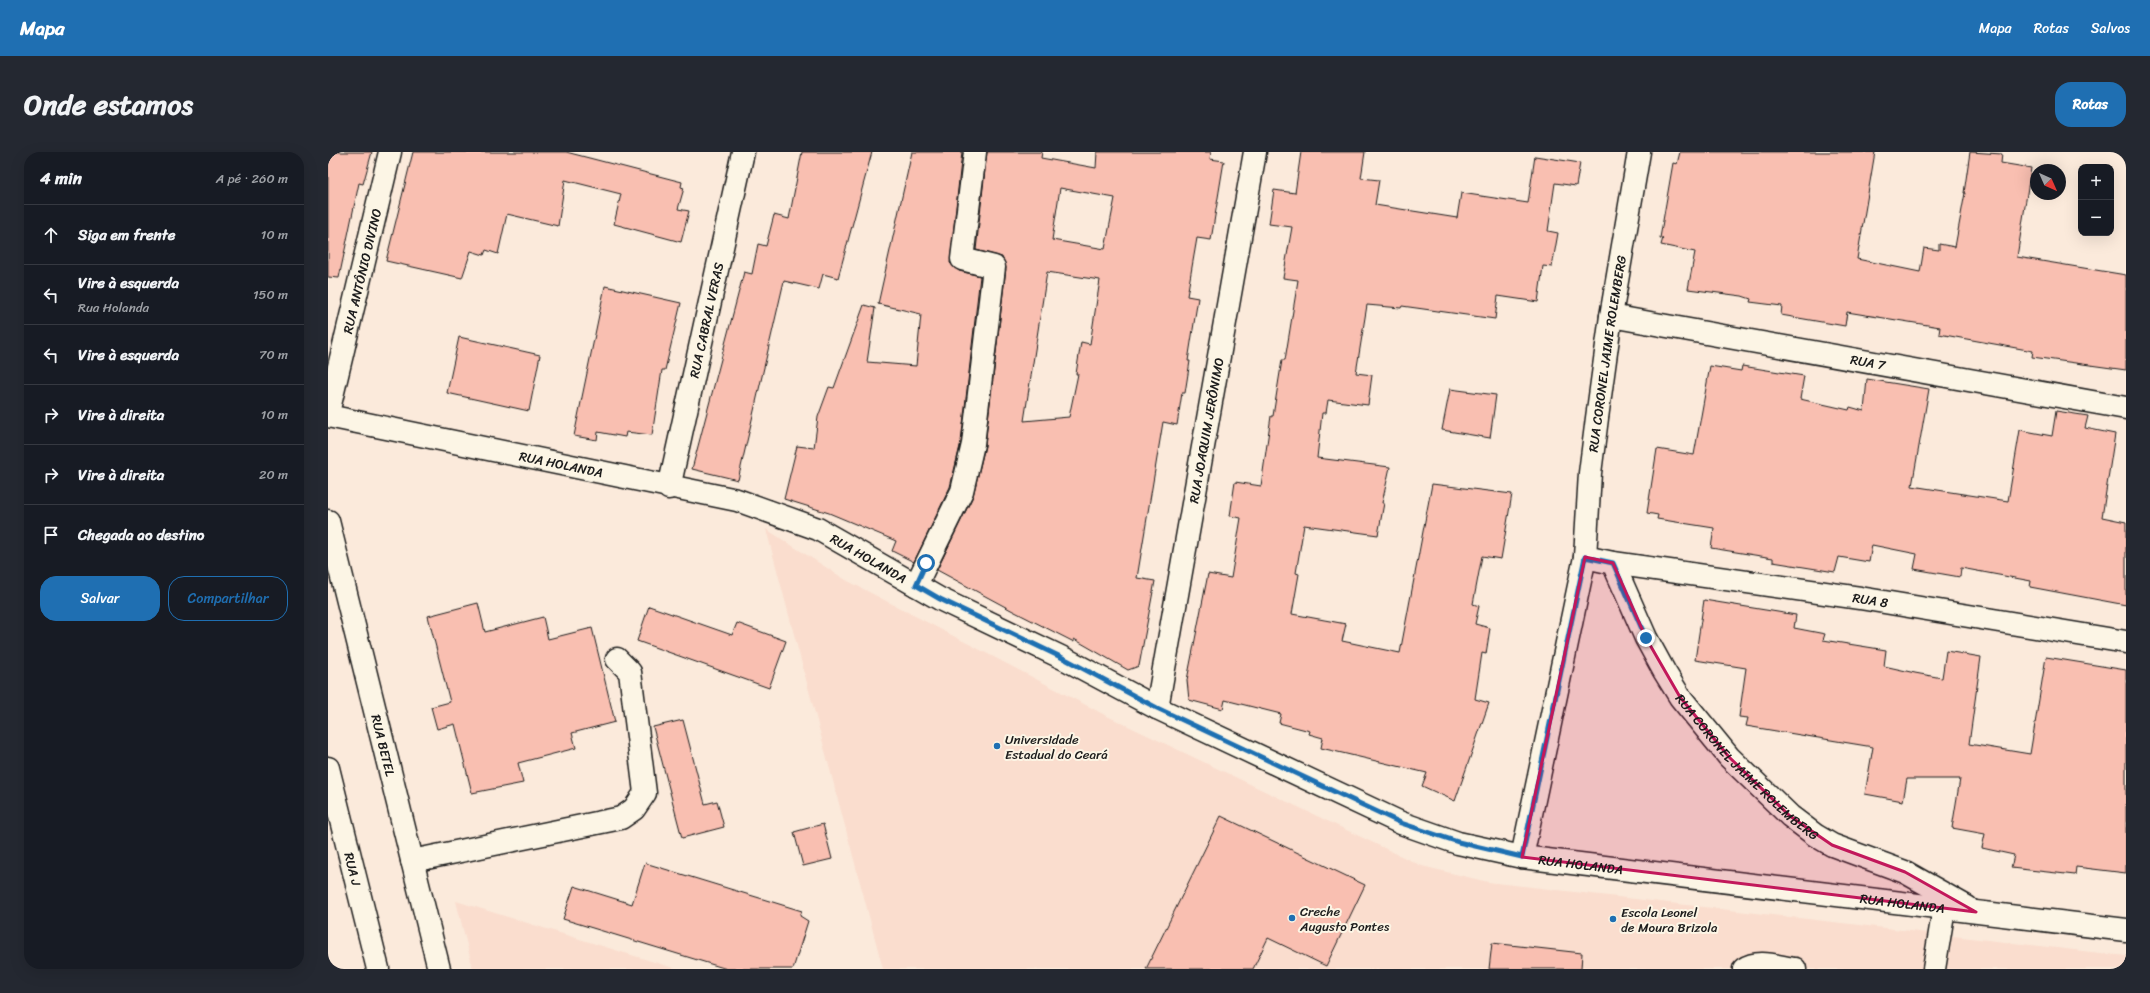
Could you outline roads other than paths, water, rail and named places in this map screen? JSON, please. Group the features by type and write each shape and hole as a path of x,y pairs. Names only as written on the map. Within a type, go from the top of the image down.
{"street":[{"name":"RUA ANTÔNIO DIVINO","path":"328,413 390,152"},
{"name":"RUA CABRAL VERAS","path":"669,488 743,152"},
{"path":"916,585 962,491 973,444 994,267 962,260 975,152"},
{"name":"RUA JOAQUIM JERÔNIMO","path":"1157,708 1255,152"},
{"name":"RUA CORONEL JAIME ROLEMBERG","path":"1522,857 1585,557 1590,473 1611,316 1639,152"},
{"name":"RUA 7","path":"1611,316 2126,408"},
{"name":"RUA HOLANDA","path":"328,416 669,488 737,500 818,529 940,599 1067,660 1157,708 1401,823 1458,842 1522,857 2126,930"},
{"name":"RUA BETEL","path":"328,522 439,969"},
{"path":"1585,557 1613,563"},
{"name":"RUA CORONEL JAIME ROLEMBERG","path":"1613,563 1646,638 1680,697 1729,757 1785,811 1815,835 1832,845 1905,872 1976,912"},
{"name":"RUA 8","path":"1613,563 1860,598 2126,642"},
{"path":"412,861 621,818 634,808 645,792 630,672 617,659"},
{"name":"RUA J","path":"328,768 378,969"},
{"path":"1934,969 1944,908"},
{"path":"1744,969 1749,965 1759,964 1795,969"}],"place":[{"name":"Universidade Estadual do Ceará","path":"997,746"},
{"name":"Creche Augusto Pontes","path":"1292,918"},
{"name":"Escola Leonel de Moura Brizola","path":"1613,919"}]}
